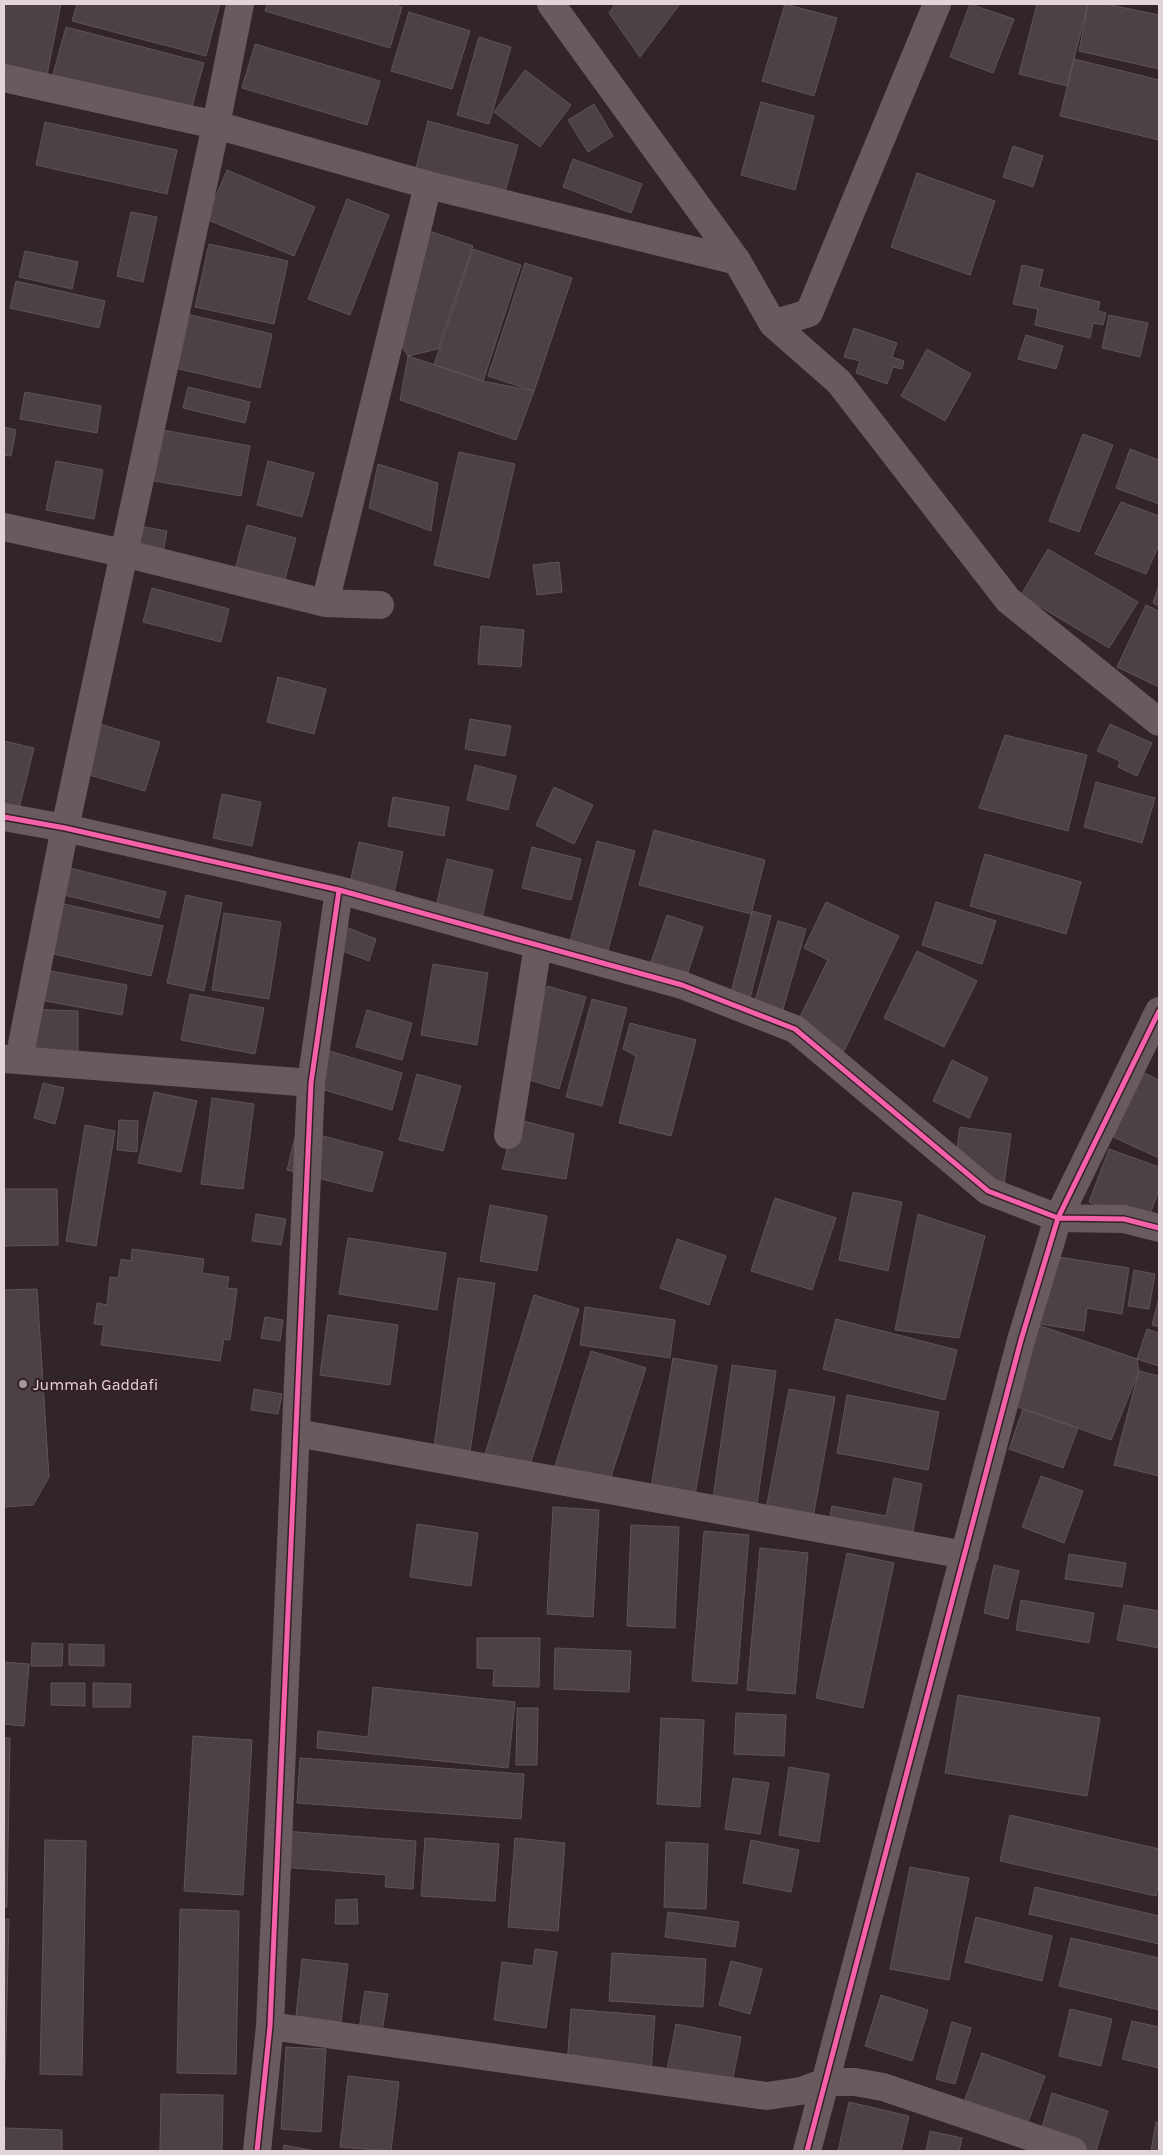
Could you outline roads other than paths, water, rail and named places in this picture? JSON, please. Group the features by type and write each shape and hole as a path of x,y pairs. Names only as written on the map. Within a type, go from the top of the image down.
{"street":[{"path":"240,4 216,125 65,828 11,1059 311,1083"},
{"path":"552,4 737,261 773,324 839,382 1008,600 1159,722"},
{"path":"773,324 809,313 937,4"},
{"path":"4,78 216,125 428,185 737,261"},
{"path":"325,603 428,185"},
{"path":"4,527 123,553 325,603 380,606"},
{"path":"4,817 65,828 339,890 682,984 795,1030 988,1192 1058,1218 1124,1219 1159,1228"},
{"path":"257,2151 270,2026 311,1083 339,890"},
{"path":"508,1135 538,944"},
{"path":"807,2151 1021,1340 1058,1218 1159,1012"},
{"path":"297,1433 965,1555"},
{"path":"270,2026 766,2096 801,2090 825,2082 855,2082 882,2087 1073,2151"}],"place":[{"name":"Jummah Gaddafi","path":"23,1384"}]}
